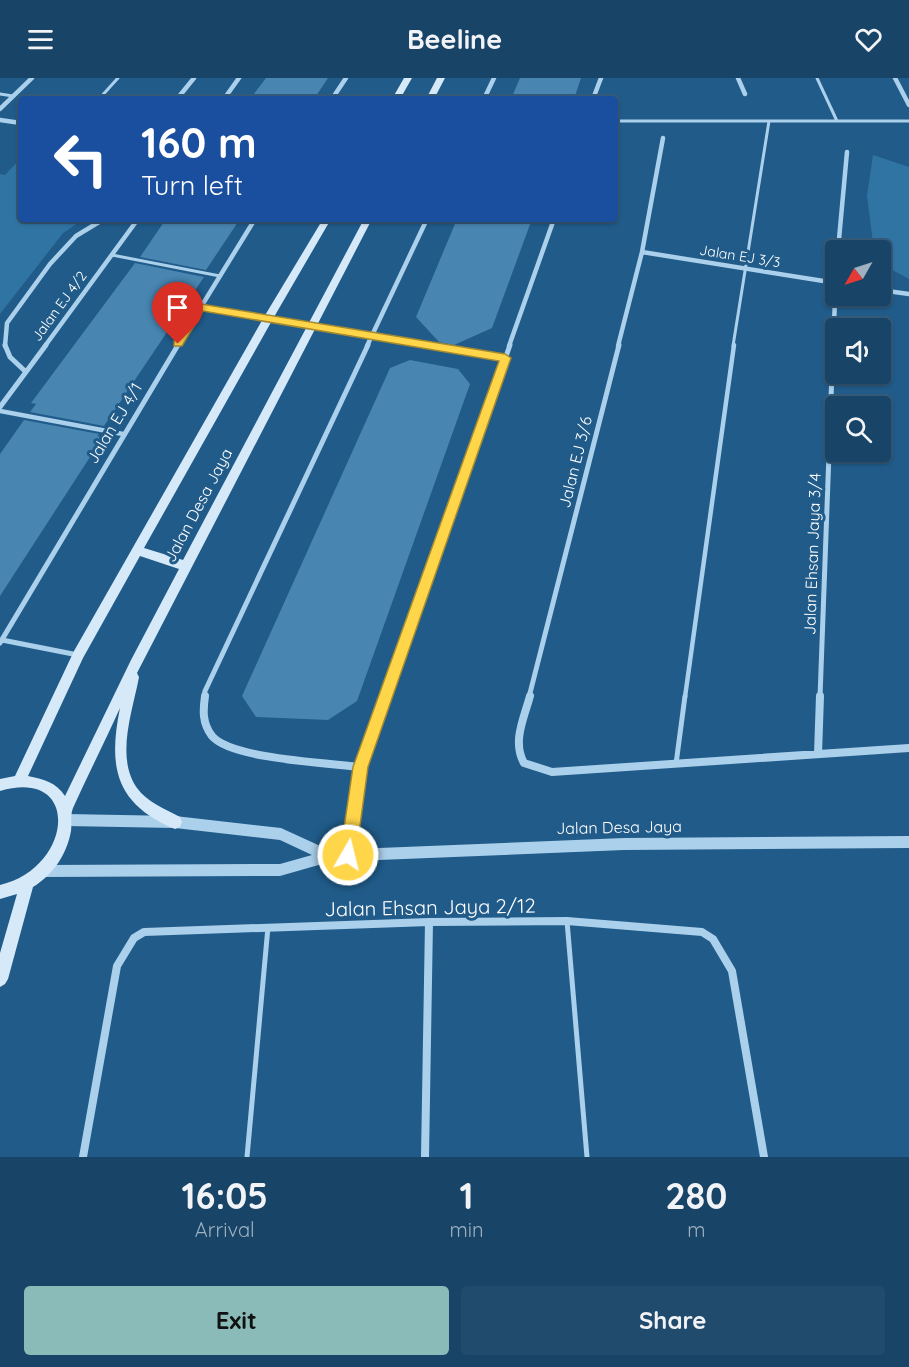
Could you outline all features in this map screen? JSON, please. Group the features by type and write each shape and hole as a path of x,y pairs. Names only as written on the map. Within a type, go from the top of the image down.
{"main road":[{"path":"398,96 408,78"},
{"path":"432,96 441,78"},
{"name":"Jalan Desa Jaya","path":"19,781 78,656 269,317 325,222"},
{"name":"Jalan Desa Jaya","path":"65,815 135,664 366,222"},
{"path":"138,551 186,566"},
{"path":"135,664 121,745 124,773 133,794 175,822"},
{"path":"0,785 19,781 43,785 60,800 65,815 64,837 56,855 43,871 27,883 0,892"},
{"path":"0,979 27,883"}],"street":[{"path":"0,109 32,78"},
{"path":"179,96 194,78"},
{"path":"226,96 239,78"},
{"path":"334,96 346,78"},
{"path":"485,96 494,78"},
{"path":"594,96 601,78"},
{"path":"738,78 745,94"},
{"path":"895,78 909,105"},
{"path":"0,120 18,123"},
{"name":"Jalan EJ 3/6","path":"663,138 642,252 518,741 519,752 524,763 552,772 676,764"},
{"path":"839,240 847,152"},
{"path":"26,372 9,358 5,350 4,332 7,322 69,241 85,228 98,222"},
{"name":"Jalan EJ 4/2","path":"0,409 136,222"},
{"name":"Jalan EJ 4/1","path":"1,642 123,434 253,222"},
{"path":"361,767 237,753 214,738 203,714 203,703 210,680 426,222"},
{"path":"348,855 361,767 553,222"},
{"name":"Jalan EJ 3/3","path":"642,252 825,280"},
{"path":"891,292 909,294"},
{"name":"Jalan Ehsan Jaya 3/4","path":"818,754 834,306"},
{"path":"201,307 505,358"},
{"path":"1,642 78,656"},
{"path":"676,764 909,748"},
{"name":"Jalan Desa Jaya","path":"65,815 175,822 281,834 329,856"},
{"name":"Jalan Desa Jaya","path":"43,871 280,870 329,856 624,844 909,842"},
{"name":"Jalan Ehsan Jaya 2/12","path":"83,1157 117,966 135,938 144,932 429,922 567,921 702,932 713,939 732,970 764,1157"},
{"path":"425,1157 429,922"}],"lane":[{"path":"102,96 118,78"},
{"path":"817,78 837,121"},
{"path":"0,94 13,96"},
{"path":"676,764 744,268 769,121"},
{"path":"618,122 909,121"},
{"path":"112,255 220,276"},
{"path":"0,409 123,434"},
{"path":"567,921 587,1157"},
{"path":"247,1157 268,927"}],"shaded area":[{"path":"873,155 909,167 909,279 891,269 891,240 873,240 867,196"},
{"path":"18,161 18,222 80,222 63,233 0,314 0,174 5,175"}],"building":[{"path":"266,78 328,78 316,96 252,96"},
{"path":"520,78 581,78 575,96 512,96"},
{"path":"164,222 238,222 206,270 140,257"},
{"path":"456,222 531,222 492,328 454,345 439,342 416,317"},
{"path":"135,263 204,277 104,426 30,412 36,404 31,403"},
{"path":"410,360 458,369 470,384 357,701 328,720 256,717 242,696 390,368"},
{"path":"24,420 99,434 97,436 103,437 0,596 0,454"}],"route":[{"path":"178,344 201,307 505,358 361,767 348,855"}]}
